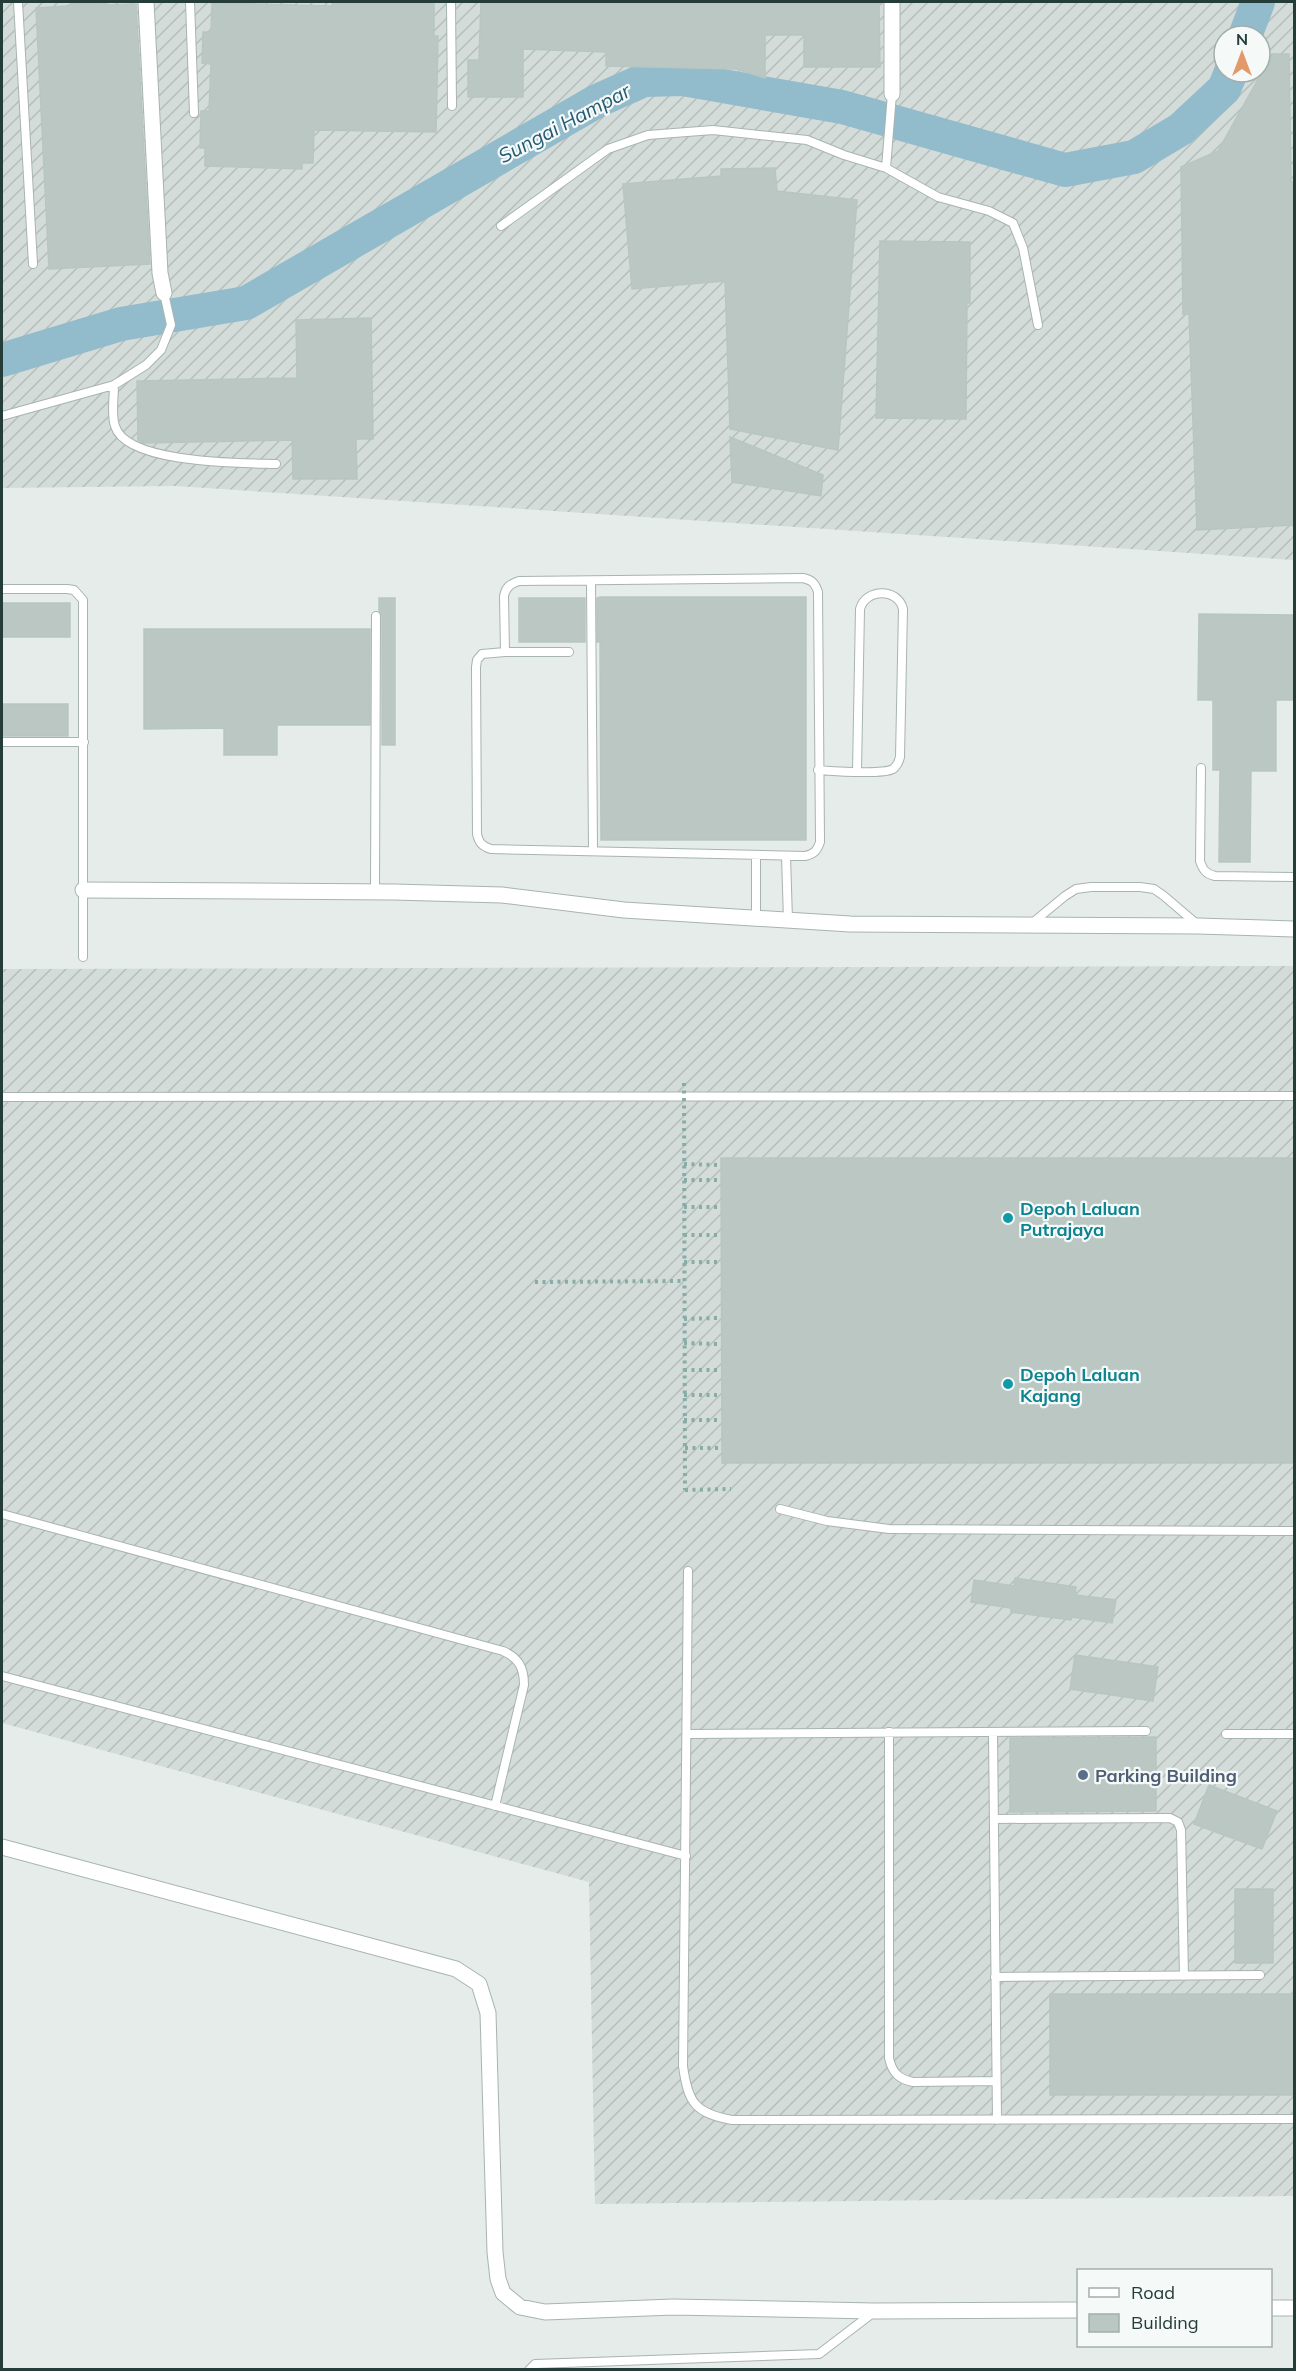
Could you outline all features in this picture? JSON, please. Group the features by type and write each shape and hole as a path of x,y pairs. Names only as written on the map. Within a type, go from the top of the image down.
{"street":[{"path":"146,2 160,273 164,294"},
{"path":"892,2 892,94"},
{"path":"83,890 502,895 624,910 756,920 850,924 1198,926 1294,929"},
{"path":"2,1847 456,1968 479,1984 488,2013 496,2261 503,2293 520,2307 545,2312 673,2307 875,2311 1077,2310"},
{"path":"1272,2308 1294,2308"}],"lane":[{"path":"18,2 33,264"},
{"path":"190,2 194,113"},
{"path":"451,2 453,106"},
{"path":"886,168 892,94"},
{"path":"501,226 608,149 648,135 713,129 807,140 886,168 938,197 989,212 1013,223 1023,248 1038,325"},
{"path":"2,416 114,385 146,365 161,350 171,325 164,294"},
{"path":"114,385 115,426 121,437 133,445 189,460 276,464"},
{"path":"505,652 504,596 506,588 511,583 519,581 803,578 810,580 816,585 818,592 820,842 818,849 805,856 786,856 484,847 478,842 477,834 477,660 482,654 569,652"},
{"path":"591,581 592,851"},
{"path":"2,589 67,589 74,590 83,600 83,957"},
{"path":"818,771 857,771 893,769 898,764 903,609 901,601 896,596 888,594 867,596 862,601 860,609 857,771"},
{"path":"375,892 376,616"},
{"path":"2,742 84,742"},
{"path":"1201,768 1200,861 1202,869 1215,876 1294,877"},
{"path":"756,855 756,920"},
{"path":"786,856 788,920"},
{"path":"1030,925 1076,889 1140,887 1154,889 1198,926"},
{"path":"2,1097 1294,1096"},
{"path":"780,1509 827,1521 889,1529 1294,1531"},
{"path":"2,1514 503,1651 513,1656 520,1664 524,1674 524,1685 495,1806"},
{"path":"688,1571 683,2066 687,2091 696,2106 712,2117 732,2121 1294,2119"},
{"path":"2,1676 686,1856"},
{"path":"687,1734 1146,1731"},
{"path":"889,1732 889,2058 891,2067 896,2075 913,2082 996,2081"},
{"path":"993,1732 997,2120"},
{"path":"1226,1734 1294,1734"},
{"path":"993,1819 1170,1818 1178,1822 1181,1830 1184,1976"},
{"path":"995,1977 1260,1975"},
{"path":"529,2370 535,2364 819,2354 875,2311"}],"path":[{"path":"684,1083 685,1490 731,1489"},
{"path":"684,1164 720,1165"},
{"path":"684,1180 720,1180"},
{"path":"684,1207 720,1207"},
{"path":"684,1235 720,1235"},
{"path":"684,1262 721,1262"},
{"path":"535,1281 684,1281"},
{"path":"684,1319 718,1318"},
{"path":"684,1343 717,1344"},
{"path":"684,1370 719,1370"},
{"path":"684,1395 719,1395"},
{"path":"684,1420 720,1420"},
{"path":"685,1448 719,1448"}],"shaded area":[{"path":"2,2 1294,2 1294,560 176,486 2,488"},
{"path":"1294,966 1294,2196 595,2204 589,1882 2,1723 2,969"}],"building":[{"path":"77,2 100,2 110,5 136,4 150,264 49,269 36,8 66,6"},
{"path":"332,2 434,2 434,36 438,36 436,132 314,130 313,163 302,163 302,169 205,166 205,148 200,148 201,111 209,111 211,64 202,63 203,32 211,32 212,3 332,6"},
{"path":"481,2 879,2 880,67 804,67 804,35 765,35 765,78 736,69 606,66 606,52 523,49 523,97 468,97 468,60 479,60"},
{"path":"1272,54 1289,54 1291,182 1294,182 1294,525 1197,530 1189,314 1183,314 1181,167 1218,151 1255,84 1272,84"},
{"path":"775,168 777,191 857,200 838,450 730,429 725,281 632,289 623,184 721,176 721,169"},
{"path":"880,241 970,242 966,419 876,418"},
{"path":"371,318 373,439 356,439 357,479 293,479 292,440 144,443 138,440 137,381 297,378 296,320"},
{"path":"730,437 823,475 821,496 732,482"},
{"path":"806,597 806,840 601,840 600,642 597,642 597,598"},
{"path":"379,598 395,598 395,745 382,745 382,616 379,611"},
{"path":"519,598 585,598 585,642 519,642"},
{"path":"2,603 70,603 70,637 2,637"},
{"path":"1199,614 1294,615 1294,700 1276,700 1276,771 1251,771 1250,862 1219,862 1220,770 1213,770 1213,700 1198,700"},
{"path":"144,629 370,629 370,725 277,725 277,755 224,755 224,728 144,729"},
{"path":"2,704 68,704 68,736 2,736"},
{"path":"721,1158 1294,1158 1294,1463 722,1463"},
{"path":"1015,1578 1076,1587 1075,1595 1116,1600 1112,1623 1011,1612 1011,1608 971,1602 974,1580 1014,1586"},
{"path":"1075,1655 1158,1667 1153,1701 1070,1689"},
{"name":"Parking Building","path":"1156,1737 1156,1811 1010,1812 1010,1738"},
{"path":"1209,1785 1277,1811 1262,1849 1194,1824"},
{"path":"1235,1889 1273,1889 1273,1963 1235,1963"},
{"path":"1050,1994 1294,1994 1294,2095 1050,2095"}],"waterway":[{"name":"Sungai Hampar","path":"1250,24 1258,2"},
{"name":"Sungai Hampar","path":"2,360 121,324 246,303 597,101 644,80 683,79 842,107 1065,170 1134,157 1181,129 1224,89 1226,84"}],"place":[{"name":"Depoh Laluan Putrajaya","path":"1008,1218"},
{"name":"Depoh Laluan Kajang","path":"1008,1384"},
{"name":"Parking Building","path":"1083,1775"}]}
